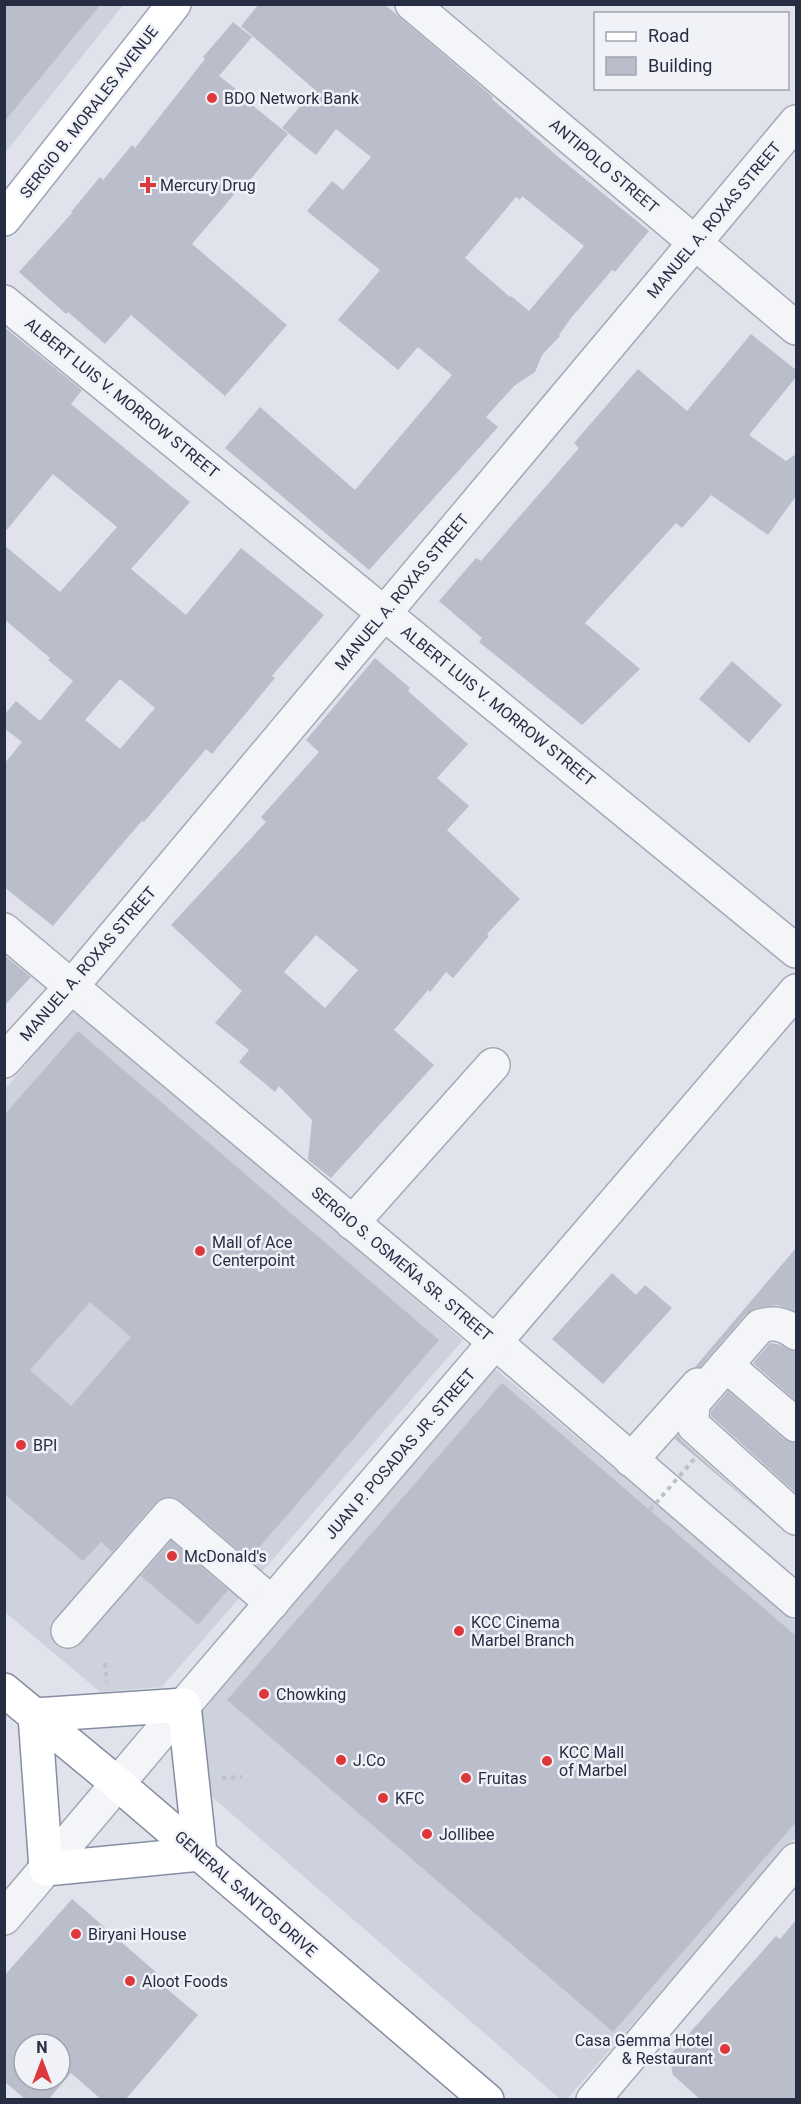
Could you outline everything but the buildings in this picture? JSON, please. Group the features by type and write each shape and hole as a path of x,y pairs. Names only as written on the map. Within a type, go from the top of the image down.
{"main road":[{"name":"SERGIO B. MORALES AVENUE","path":"4,219 174,4"},
{"name":"GENERAL SANTOS DRIVE","path":"4,1690 118,1784 488,2100"},
{"path":"184,1705 200,1854 46,1869 35,1715 184,1705"}],"street":[{"name":"ANTIPOLO STREET","path":"412,4 796,328"},
{"name":"MANUEL A. ROXAS STREET","path":"4,1061 71,987 796,122"},
{"name":"ALBERT LUIS V. MORROW STREET","path":"4,302 796,951"},
{"name":"SERGIO S. OSMEÑA SR. STREET","path":"4,930 495,1342 796,1602"},
{"name":"JUAN P. POSADAS JR. STREET","path":"4,1917 796,991"},
{"path":"352,1223 493,1065"},
{"path":"631,1460 745,1330 770,1323 785,1325 796,1333"},
{"path":"760,1326 693,1403 692,1418 694,1425 796,1518"},
{"path":"726,1365 796,1425"},
{"path":"68,1631 169,1515 272,1603"},
{"path":"593,2100 796,1860"}],"path":[{"path":"650,1510 696,1457"}],"shaded area":[{"path":"5,5 123,5 5,153"},
{"name":"Mall of Ace Centerpoint","path":"74,1008 463,1340 162,1687 100,1692 5,1612 5,1089"},
{"name":"KCC Mall of Marbel","path":"492,1366 796,1622 796,1837 567,2099 560,2099 203,1789 193,1710"}],"place":[{"name":"BDO Network Bank","path":"212,98"},
{"name":"Mercury Drug","path":"148,185"},
{"name":"Mall of Ace Centerpoint","path":"200,1251"},
{"name":"BPI","path":"21,1445"},
{"name":"McDonald's","path":"172,1556"},
{"name":"KCC Cinema Marbel Branch","path":"459,1631"},
{"name":"Chowking","path":"264,1694"},
{"name":"J.Co","path":"341,1760"},
{"name":"KCC Mall of Marbel","path":"547,1761"},
{"name":"Fruitas","path":"466,1778"},
{"name":"KFC","path":"383,1798"},
{"name":"Jollibee","path":"427,1834"},
{"name":"Biryani House","path":"76,1934"},
{"name":"Aloot Foods","path":"130,1981"},
{"name":"Casa Gemma Hotel & Restaurant","path":"725,2049"}]}
